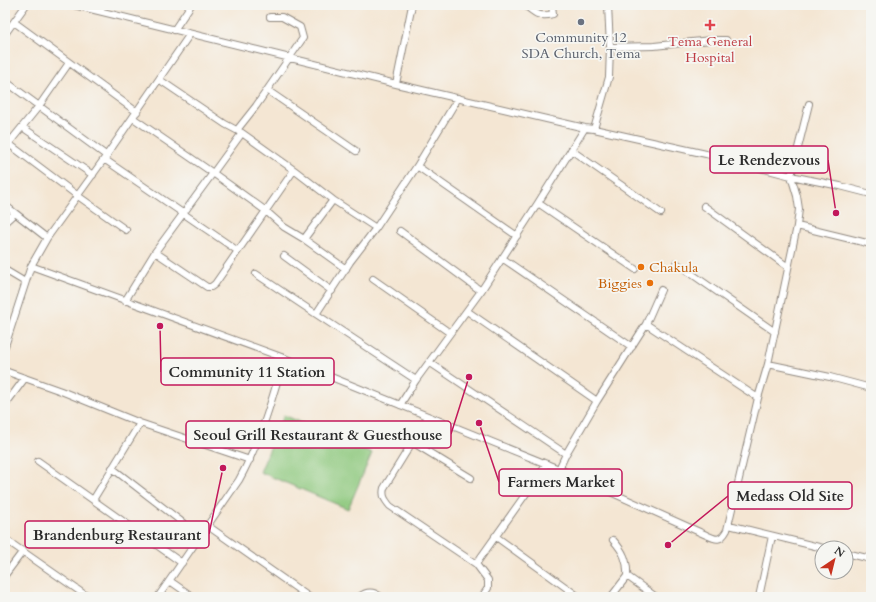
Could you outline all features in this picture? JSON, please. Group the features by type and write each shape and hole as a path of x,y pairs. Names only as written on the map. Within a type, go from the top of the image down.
{"street":[{"path":"5,34 26,5"},
{"path":"74,5 95,7 174,30 396,84 585,128 706,154 791,176 871,194"},
{"path":"174,30 191,5"},
{"path":"396,84 412,5"},
{"path":"524,5 538,15 544,16 553,14 552,5"},
{"path":"594,129 609,77 610,48 608,5"},
{"path":"125,300 155,252 214,173 239,132 303,38 300,27 282,17 270,17"},
{"path":"14,22 137,112"},
{"path":"5,346 31,266 47,238 106,158 190,34"},
{"path":"610,48 726,40"},
{"path":"69,63 39,106 6,144 126,230"},
{"path":"160,80 239,132 294,170 333,200 376,228"},
{"path":"5,81 106,158 238,251"},
{"path":"267,90 356,151"},
{"path":"316,314 417,166 458,98"},
{"path":"31,266 284,358 559,469 717,539 723,537 729,525 758,398 768,364 775,332 797,226 799,209 791,176 808,104"},
{"path":"133,118 214,173 266,211 279,223 346,269"},
{"path":"22,127 93,175"},
{"path":"400,405 416,380 481,291 585,128"},
{"path":"571,150 661,213"},
{"path":"417,166 517,236"},
{"path":"155,252 207,287 211,287 215,284 294,170"},
{"path":"304,239 333,200"},
{"path":"538,203 635,269"},
{"path":"5,205 47,238"},
{"path":"704,206 788,267"},
{"path":"5,222 15,213"},
{"path":"797,226 871,244"},
{"path":"400,231 481,291"},
{"path":"284,256 332,291"},
{"path":"502,258 632,347"},
{"path":"676,263 775,332"},
{"path":"5,270 25,282"},
{"path":"256,274 416,380"},
{"path":"373,280 450,333"},
{"path":"559,469 597,400 646,324 661,290"},
{"path":"467,311 597,400"},
{"path":"646,324 758,398"},
{"path":"158,597 239,480 250,460 268,411 284,358"},
{"path":"429,362 566,454"},
{"path":"768,364 830,377 871,388"},
{"path":"5,371 61,391 140,424 250,460"},
{"path":"5,405 24,378"},
{"path":"428,417 382,493 390,506 476,564 488,580 488,588 482,597"},
{"path":"93,500 140,424"},
{"path":"412,442 470,478"},
{"path":"38,461 182,563"},
{"path":"476,564 547,464"},
{"path":"112,468 200,536"},
{"path":"729,525 814,546"},
{"path":"208,526 309,597"},
{"path":"495,536 579,597"},
{"path":"759,597 772,536"},
{"path":"5,539 88,597"},
{"path":"611,597 627,576 628,565 613,540"},
{"path":"5,575 23,551"},
{"path":"854,555 871,559"},
{"path":"627,576 656,597"},
{"path":"170,581 193,597"},
{"path":"359,597 366,592 375,593 381,597"}],"green space":[{"path":"284,415 372,453 348,509 260,472"}],"place":[{"name":"Community 12 SDA Church, Tema","path":"581,22"},
{"name":"Tema General Hospital","path":"710,25"},
{"name":"Le Rendezvous","path":"836,213"},
{"name":"Chakula","path":"641,267"},
{"name":"Biggies","path":"650,283"},
{"name":"Community 11 Station","path":"160,326"},
{"name":"Seoul Grill Restaurant & Guesthouse","path":"469,377"},
{"name":"Farmers Market","path":"479,423"},
{"name":"Brandenburg Restaurant","path":"223,468"},
{"name":"Medass Old Site","path":"668,545"}]}
